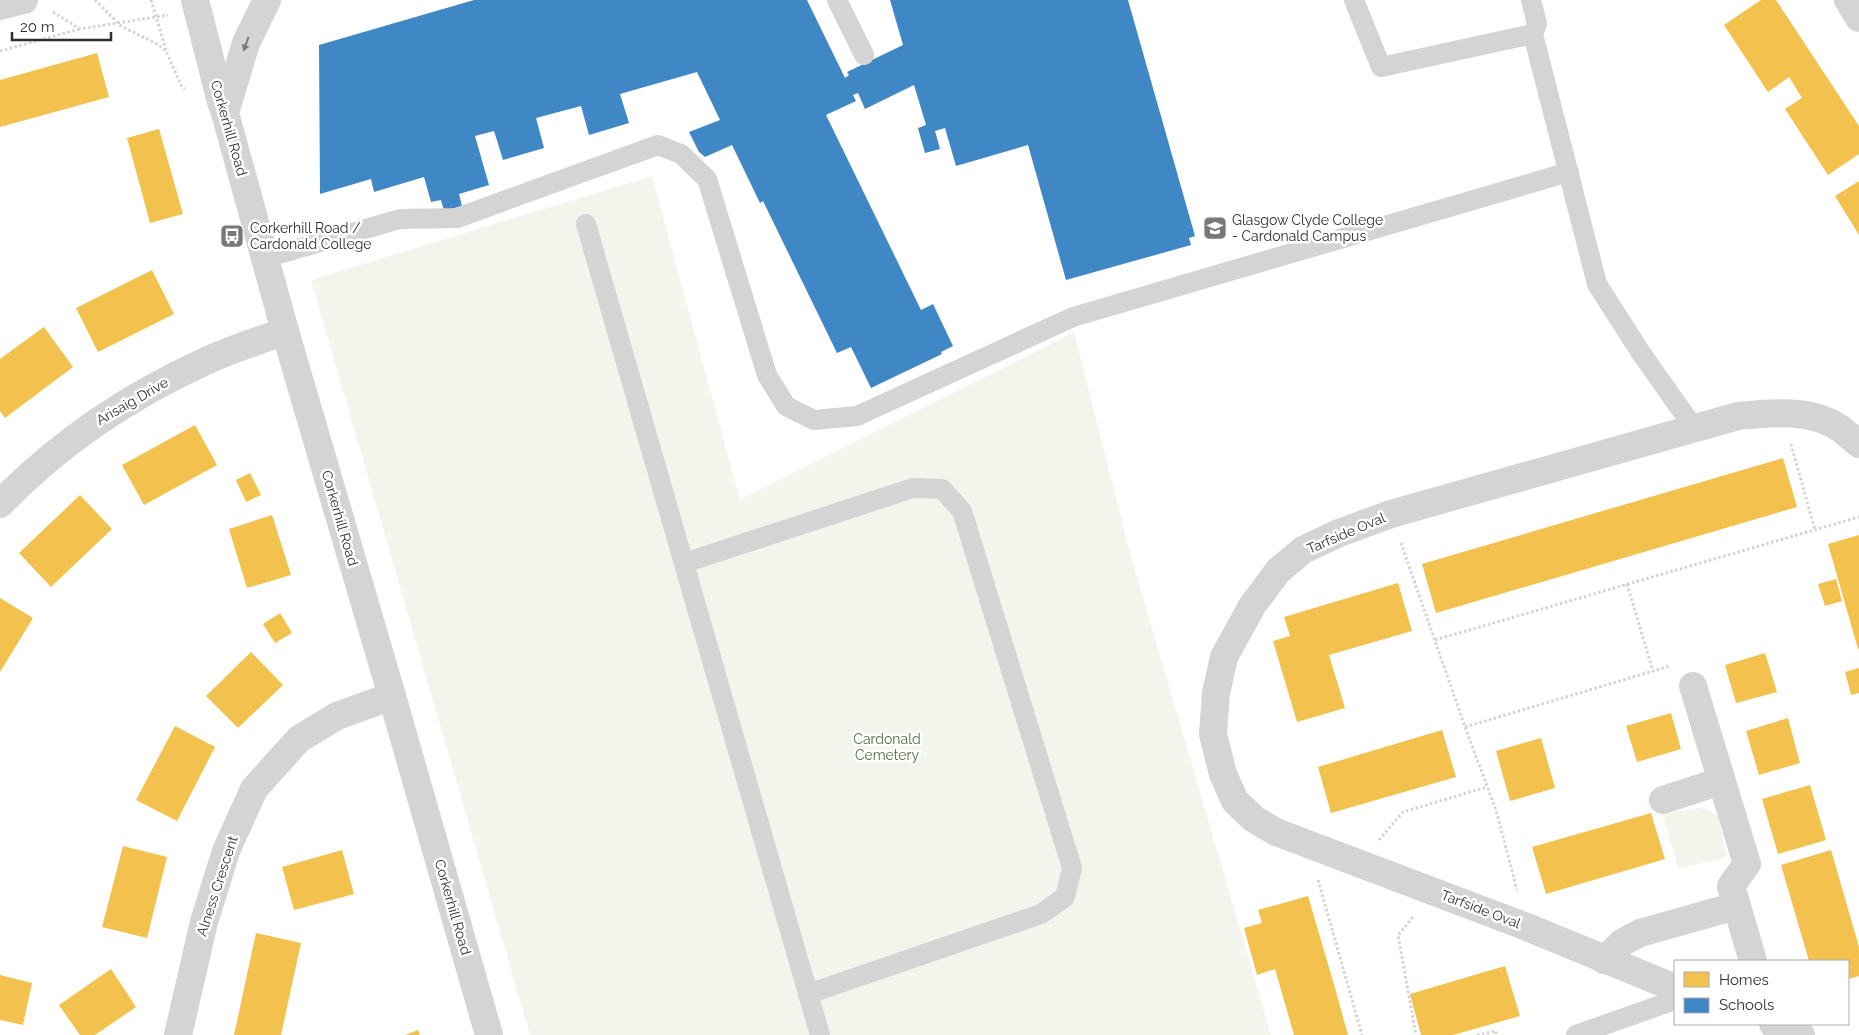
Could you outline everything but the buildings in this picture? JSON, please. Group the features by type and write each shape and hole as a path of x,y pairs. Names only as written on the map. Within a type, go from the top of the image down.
{"street":[{"path":"0,6 24,0"},
{"path":"223,108 246,43 267,0"},
{"path":"1848,0 1859,18"},
{"name":"Corkerhill Road","path":"196,5 285,331 489,1035"},
{"name":"Arisaig Drive","path":"0,504 25,478 78,434 133,398 207,360 285,331"},
{"name":"Tarfside Oval","path":"1674,988 1527,927 1276,832 1254,820 1235,801 1223,774 1214,734 1216,693 1224,657 1252,606 1278,571 1303,550 1339,533 1391,514 1738,416 1782,412 1812,416 1840,428 1859,444"},
{"path":"1693,686 1747,864 1731,886 1753,960"},
{"name":"Alness Crescent","path":"178,1035 204,922 226,851 254,789 299,739 338,716 392,696"},
{"path":"1663,800 1721,781"},
{"path":"1604,960 1623,942 1640,933 1736,906"},
{"path":"1776,1025 1801,1035"}],"lane":[{"path":"837,0 864,55"},
{"path":"1354,0 1381,67 1533,34"},
{"path":"1531,0 1537,24 1533,34 1597,284 1641,353 1694,428"},
{"path":"265,258 400,219 456,218 658,145 681,154 707,179 767,374 786,406 814,420 857,416 1073,317 1568,172"},
{"path":"586,224 820,1035"},
{"path":"684,563 913,488 942,489 962,511 1072,868 1065,897 1041,914 808,994"},
{"path":"1576,1035 1674,1000"}],"path":[{"path":"95,0 121,26 166,50"},
{"path":"151,0 166,50 182,88 223,108"},
{"path":"0,51 80,29 157,17 196,5"},
{"path":"50,10 80,29"},
{"path":"1782,412 1815,530"},
{"path":"1391,514 1464,727 1496,810 1527,927"},
{"path":"1435,640 1859,517"},
{"path":"1627,584 1653,671"},
{"path":"1464,727 1669,666 1693,686"},
{"path":"1360,863 1403,812 1487,787"},
{"path":"1313,845 1319,889 1362,1035"},
{"path":"1416,1035 1398,935 1434,891"},
{"path":"1478,1035 1496,1031 1496,1035"}],"green space":[{"name":"Cardonald Cemetery","path":"652,176 740,500 1074,332 1130,553 1271,1035 530,1035 311,280"},
{"path":"1697,808 1706,809 1718,816 1727,857 1678,869 1663,814"}],"place":[{"name":"Glasgow Clyde College - Cardonald Campus","path":"1215,228"},
{"name":"Corkerhill Road / Cardonald College","path":"232,236"}]}
